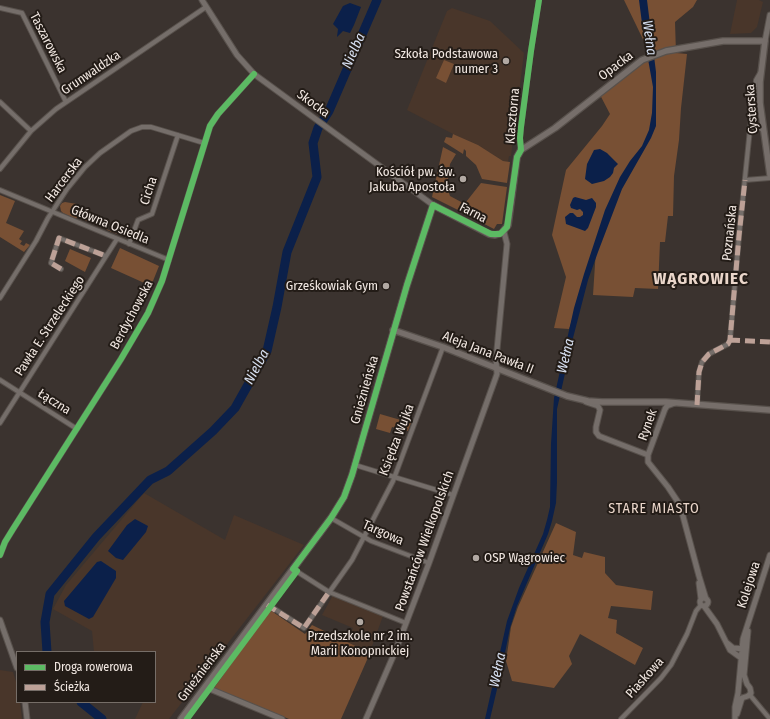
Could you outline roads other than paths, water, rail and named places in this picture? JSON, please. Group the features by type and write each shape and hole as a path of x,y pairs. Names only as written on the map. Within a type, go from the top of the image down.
{"main road":[{"name":"Opacka","path":"521,150 555,128 642,60 666,51 723,41 765,41"},
{"name":"Cysterska","path":"765,41 761,70 760,103 770,177"},
{"name":"Klasztorna","path":"504,232 509,223 517,157 521,150"},
{"name":"Farna","path":"433,205 489,234 495,235 504,232"},
{"name":"Gnieźnieńska","path":"181,719 267,604 295,570 344,497 433,205"},
{"name":"Aleja Jana Pawła II","path":"394,330 443,347 574,398"},
{"name":"Rynek","path":"574,398 602,402 676,403"},
{"path":"676,403 770,410"}],"street":[{"name":"Skocka","path":"202,0 237,55 254,74 433,205"},
{"name":"Klasztorna","path":"521,150 520,132 539,0"},
{"name":"Grunwaldzka","path":"0,169 31,131 66,102 206,7"},
{"name":"Taszarowska","path":"0,8 22,13 66,102"},
{"path":"765,41 770,15"},
{"name":"Poznańska","path":"697,405 699,372 702,362 709,354 728,344 730,340 750,129 756,80 761,70"},
{"name":"Berdychowska","path":"0,555 13,529 138,331 155,297 204,143 213,120 254,74"},
{"path":"0,102 31,131"},
{"path":"750,129 757,126 764,130"},
{"name":"Harcerska","path":"0,298 67,189 85,167 100,153 131,131 137,128 146,127 204,143"},
{"name":"Cicha","path":"130,244 138,220 152,214 178,135"},
{"path":"745,180 770,177"},
{"name":"Główna Osiedla","path":"0,190 168,260"},
{"name":"Klasztorna","path":"496,368 507,244 504,232"},
{"path":"61,269 51,263 59,238 106,256"},
{"name":"Pawła E. Strzeleckiego","path":"0,423 117,239"},
{"name":"Księdza Wujka","path":"267,604 304,628 352,560 394,477 443,347"},
{"name":"Powstańców Wielkopolskich","path":"366,719 429,563 496,374 496,368"},
{"name":"Łączna","path":"0,380 77,429"},
{"name":"Rynek","path":"574,398 599,408 600,412 596,430 599,436 648,455 665,409 667,406 676,403"},
{"path":"648,455 649,465 668,487 682,509 704,602 732,652 741,658"},
{"path":"355,465 453,495"},
{"name":"Targowa","path":"331,518 364,538 429,563"},
{"name":"Kolejowa","path":"747,684 744,671 743,639 770,555"},
{"path":"295,570 329,592 406,623"},
{"name":"Piaskowa","path":"621,719 661,678 671,665 684,641 696,611 704,602"},
{"path":"0,620 16,665"},
{"path":"726,642 733,648 744,649"},
{"name":"Kolejowa","path":"735,719 734,707 738,690 741,658 744,649"},
{"path":"742,698 738,690 742,684 747,684 750,688 750,695 770,719"},
{"path":"205,687 282,719"},
{"path":"735,719 742,698 750,695"},
{"path":"25,703 27,719"}],"water":[{"name":"Wełna","path":"639,0 647,0 656,72 656,126 651,138 622,189 588,280 557,409 557,482 556,503 552,521 548,534 517,606 510,628 490,719 485,719 507,621 519,588 543,534 550,507 551,444 554,398 574,308 605,210 620,177 642,146 649,130 652,113 653,87"},
{"path":"350,3 361,7 350,33 343,31 337,37 338,29 333,24 343,6"},
{"path":"600,149 607,153 618,164 614,168 610,177 604,181 592,184 585,179 587,164 594,150"},
{"path":"575,197 586,200 592,198 596,203 596,207 588,228 585,231 566,224 565,217 570,213 573,213 577,217 583,215 583,212 580,209 577,210 571,208 570,205"},
{"path":"135,519 148,526 146,532 123,560 116,558 108,551 127,525"},
{"path":"101,561 116,571 116,578 93,617 89,619 65,606 64,601 97,562"}],"waterway":[{"name":"Nielba","path":"47,651 45,622 50,594 96,537 150,480 168,471 213,431 235,408 267,351 287,252 317,177 313,143 318,128 329,111 377,0"},
{"name":"Nielba","path":"82,703 102,719"}],"place":[{"name":"Szkoła Podstawowa numer 3","path":"506,61"},
{"name":"Kościół pw. św. Jakuba Apostoła","path":"463,179"},
{"name":"Grześkowiak Gym","path":"386,286"},
{"name":"OSP Wągrowiec","path":"476,558"},
{"name":"Przedszkole nr 2 im. Marii Konopnickiej","path":"360,622"}],"district":[{"name":"WĄGROWIEC","path":"701,279"},
{"name":"STARE MIASTO","path":"654,509"}]}
